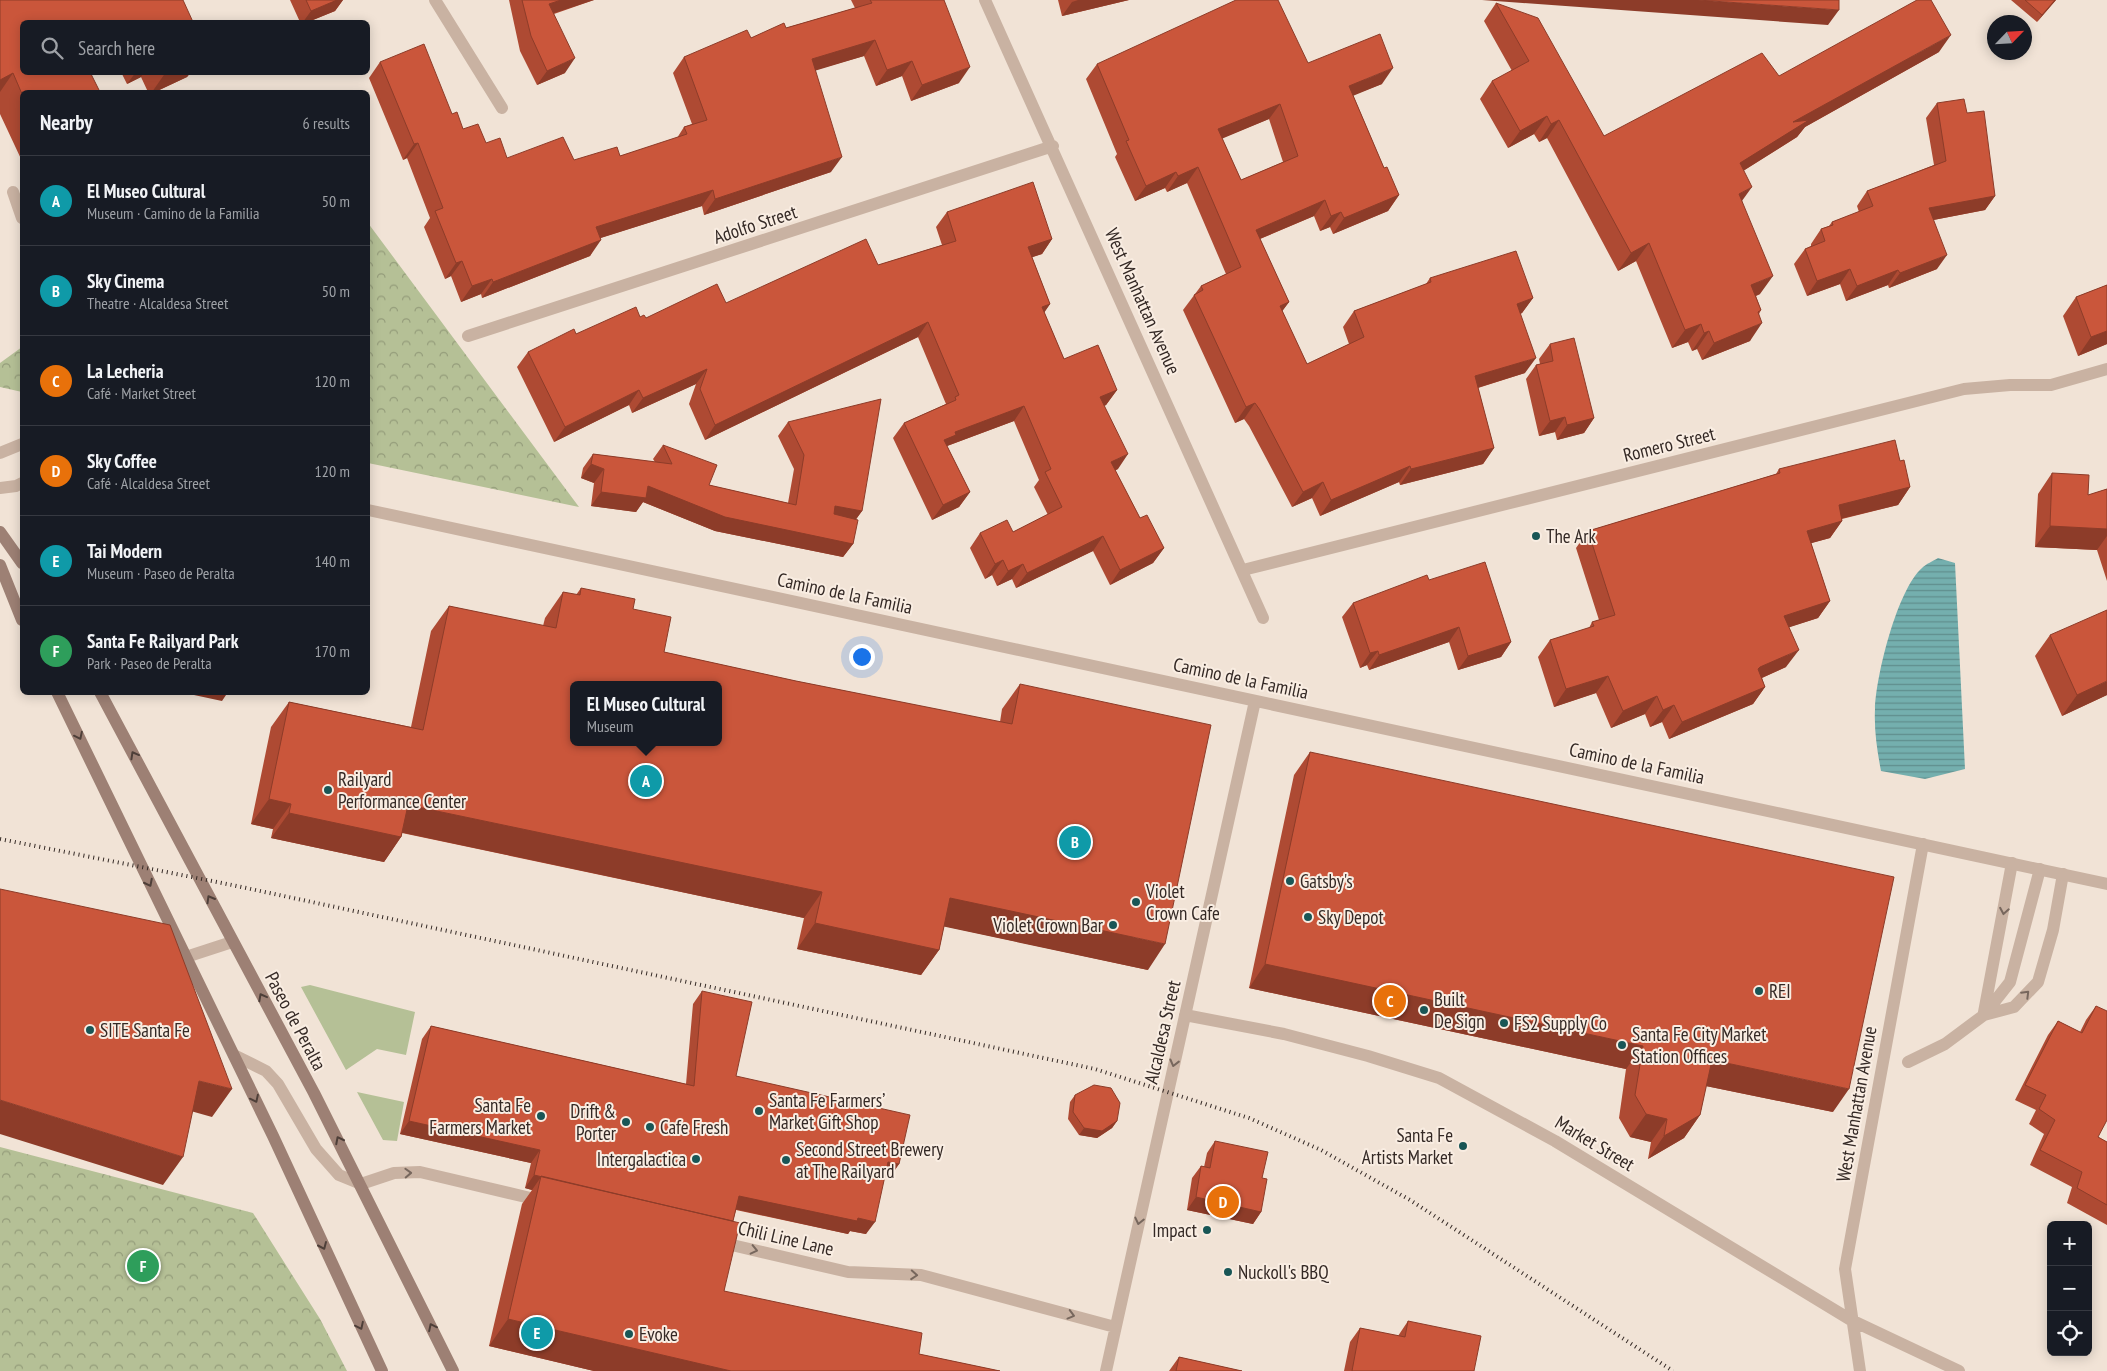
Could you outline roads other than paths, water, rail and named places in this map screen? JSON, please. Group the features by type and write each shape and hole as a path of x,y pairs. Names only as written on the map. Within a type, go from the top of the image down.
{"street":[{"path":"435,0 502,108"},
{"name":"West Manhattan Avenue","path":"986,0 1263,618"},
{"name":"Adolfo Street","path":"468,336 1052,146"},
{"path":"13,192 20,212"},
{"name":"Romero Street","path":"1242,570 1964,389 2010,385 2051,385 2107,369"},
{"path":"0,453 20,445"},
{"path":"0,488 20,484"},
{"name":"Camino de la Familia","path":"370,510 2107,884"},
{"path":"0,532 20,560"},
{"path":"0,564 20,615"},
{"path":"59,695 234,1055 382,1371"},
{"name":"Paseo de Peralta","path":"102,695 361,1184 453,1371"},
{"name":"Alcaldesa Street","path":"1106,1371 1256,701"},
{"name":"West Manhattan Avenue","path":"1860,1371 1845,1269 1923,844"},
{"path":"1984,1015 2012,863"},
{"path":"1908,1062 1946,1044 1984,1015 2010,982 2040,869"},
{"path":"1984,1015 2014,1007 2038,982 2053,930 2063,874"},
{"path":"164,942 186,957"},
{"path":"186,957 232,942"},
{"name":"Market Street","path":"1185,1015 1284,1034 1368,1056 1439,1078 1555,1141 1851,1320 1959,1371"},
{"path":"234,1055 266,1071 278,1084 316,1149 339,1175 361,1184 394,1173 420,1172 557,1204"},
{"name":"Chili Line Lane","path":"702,1238 848,1272 921,1275 1115,1326"}],"water":[{"path":"1938,558 1955,563 1965,769 1925,779 1881,771 1876,740 1875,709 1879,676 1896,614 1913,579 1922,568"}],"railway":[{"path":"0,839 232,885 1095,1069 1249,1118 1321,1150 1410,1200 1673,1371"}],"place":[{"name":"The Ark","path":"1536,536"},
{"name":"El Museo Cultural","path":"646,781"},
{"name":"Railyard Performance Center","path":"328,790"},
{"name":"Sky Cinema","path":"1075,842"},
{"name":"Gatsby's","path":"1290,881"},
{"name":"Violet Crown Cafe","path":"1136,902"},
{"name":"Sky Depot","path":"1308,917"},
{"name":"Violet Crown Bar","path":"1113,925"},
{"name":"REI","path":"1759,991"},
{"name":"La Lecheria","path":"1390,1001"},
{"name":"Built De Sign","path":"1424,1010"},
{"name":"FS2 Supply Co","path":"1504,1023"},
{"name":"SITE Santa Fe","path":"90,1030"},
{"name":"Santa Fe City Market Station Offices","path":"1622,1045"},
{"name":"Santa Fe Farmers’ Market Gift Shop","path":"759,1111"},
{"name":"Santa Fe Farmers Market","path":"541,1116"},
{"name":"Drift & Porter","path":"626,1122"},
{"name":"Cafe Fresh","path":"650,1127"},
{"name":"Santa Fe Artists Market","path":"1463,1146"},
{"name":"Intergalactica","path":"696,1159"},
{"name":"Second Street Brewery at The Railyard","path":"786,1160"},
{"name":"Sky Coffee","path":"1223,1202"},
{"name":"Impact","path":"1207,1230"},
{"name":"Santa Fe Railyard Park","path":"143,1266"},
{"name":"Nuckoll's BBQ","path":"1228,1272"},
{"name":"Tai Modern","path":"537,1333"},
{"name":"Evoke","path":"629,1334"}]}
